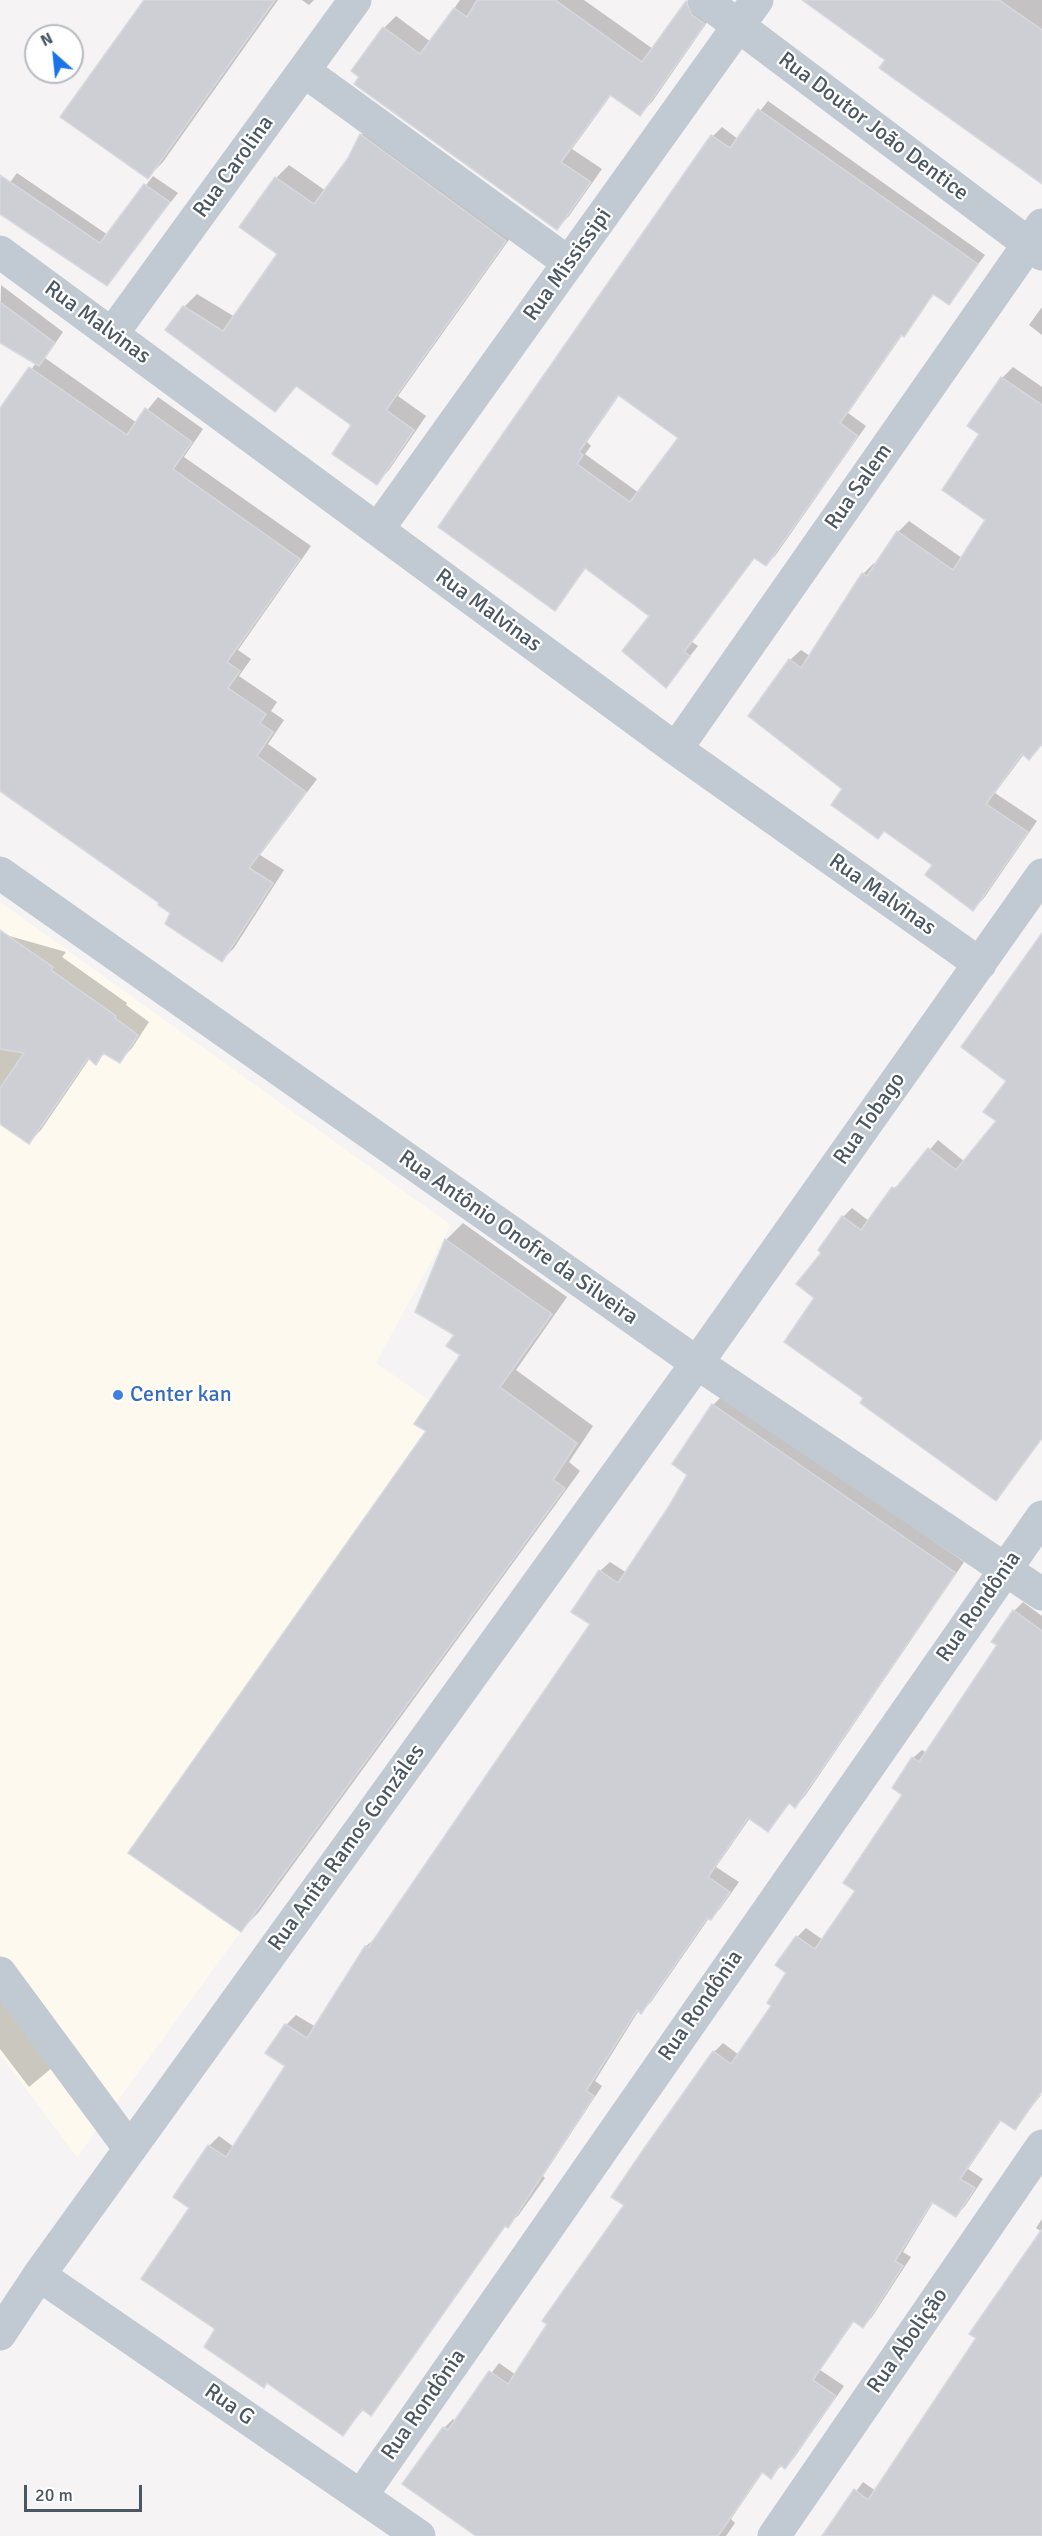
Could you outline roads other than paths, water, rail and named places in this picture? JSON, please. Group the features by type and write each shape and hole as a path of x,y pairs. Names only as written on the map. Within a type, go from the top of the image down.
{"street":[{"name":"Rua Carolina","path":"112,334 355,0"},
{"name":"Rua Doutor João Dentice","path":"704,0 748,13 1038,241"},
{"name":"Rua Mississipi","path":"378,529 748,13"},
{"path":"304,71 569,263"},
{"name":"Rua Salem","path":"676,749 1038,241"},
{"name":"Rua Malvinas","path":"0,252 676,749 980,964"},
{"name":"Rua Antônio Onofre da Silveira","path":"0,873 697,1363 1042,1594"},
{"name":"Rua Tobago","path":"697,1363 1042,874"},
{"name":"Rua Anita Ramos Gonzáles","path":"0,2334 39,2275 697,1363"},
{"name":"Rua Rondônia","path":"361,2496 1042,1517"},
{"path":"0,1973 130,2149"},
{"name":"Rua Abolição","path":"774,2536 1042,2146"},
{"name":"Rua G","path":"39,2275 419,2536"}],"place":[{"name":"Center kan","path":"118,1395"}]}
